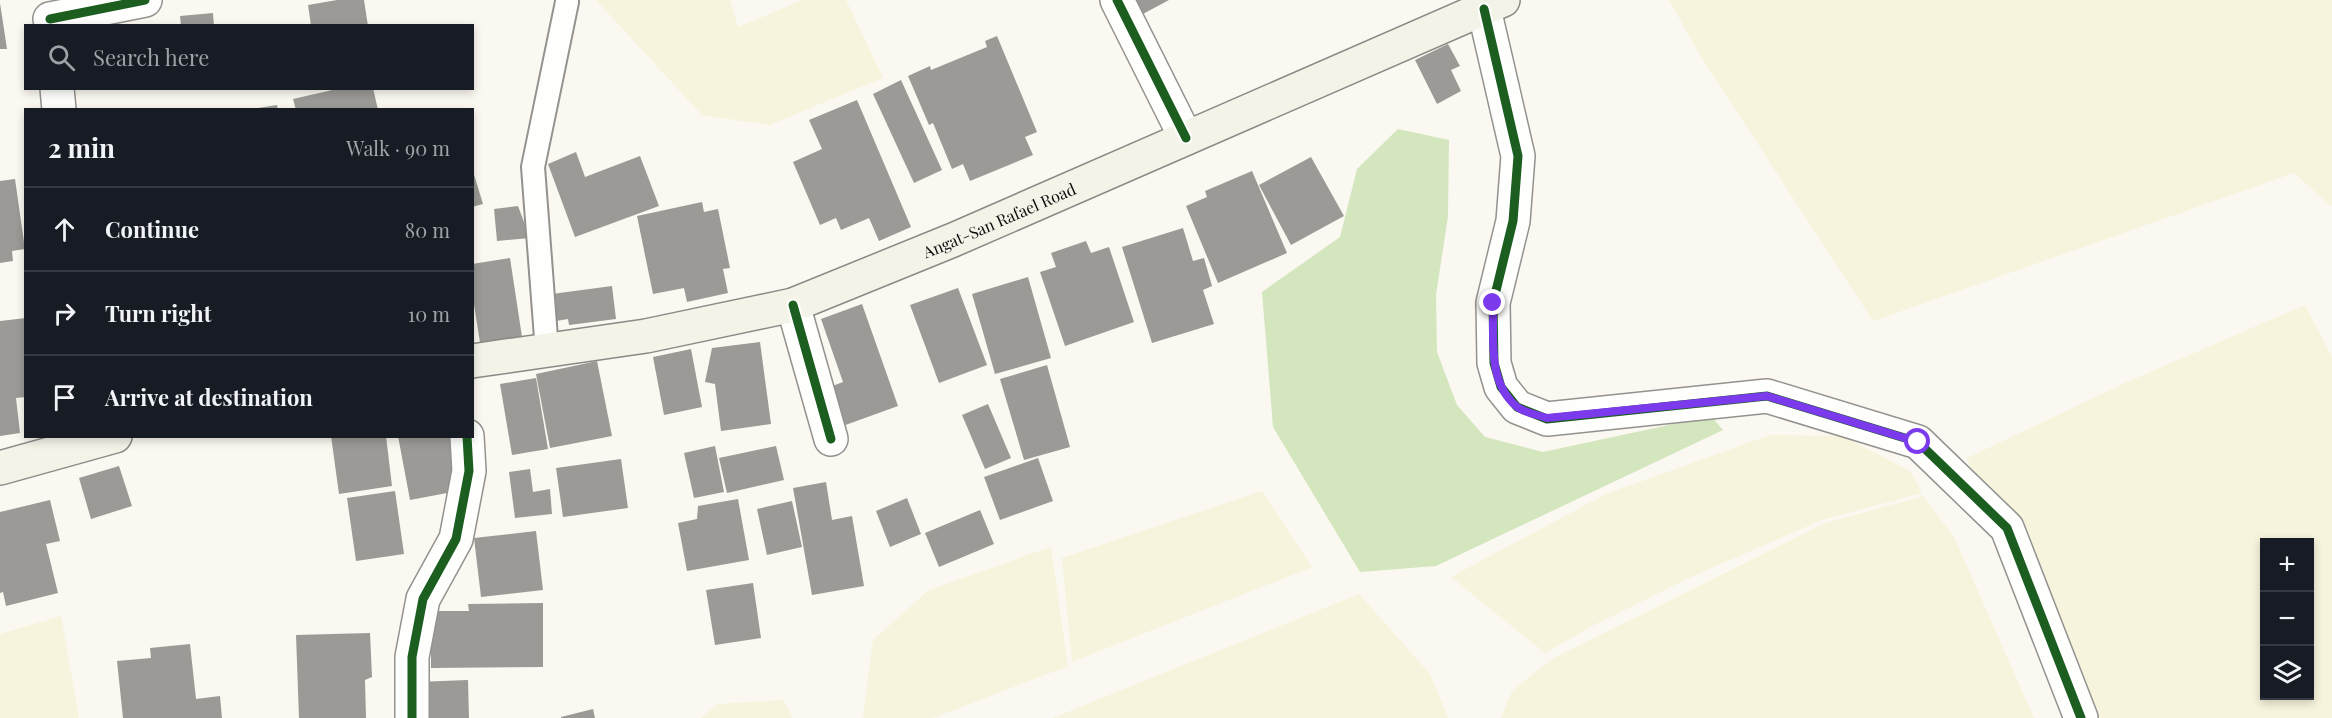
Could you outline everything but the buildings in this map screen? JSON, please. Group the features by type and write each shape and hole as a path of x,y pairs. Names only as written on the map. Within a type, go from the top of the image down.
{"main road":[{"name":"Angat-San Rafael Road","path":"474,361 646,336 793,305 953,240 1494,4"},
{"path":"0,468 108,438"}],"street":[{"path":"50,15 145,0"},
{"path":"1117,0 1186,138"},
{"path":"1494,4 1518,156 1513,221 1493,303 1494,363 1501,387 1517,407 1547,418 1767,396 1918,442 2007,528 2081,718"},
{"path":"57,90 58,108"},
{"path":"793,305 831,439"},
{"path":"412,718 412,657 423,599 456,538 469,471 467,438"}],"lane":[{"path":"547,351 533,167 567,2"}],"shaded area":[{"path":"596,0 730,0 738,27 803,0 846,0 883,78 769,125 702,115"},
{"path":"1669,0 2332,0 2332,207 2294,173 1873,321 1700,55"},
{"path":"2305,305 2332,357 2332,718 2068,718 1967,458 2125,383"},
{"path":"1770,435 1842,436 1910,471 1922,493 1822,520 1693,576 1592,626 1545,653 1451,577 1606,494"},
{"path":"1262,491 1312,567 1072,662 1062,558"},
{"path":"1923,496 1954,537 2034,718 1501,718 1512,691 1552,659 1823,524"},
{"path":"1051,547 1068,666 933,718 863,718 873,640 929,590"},
{"path":"1359,594 1430,674 1448,718 1053,718"},
{"path":"61,616 79,718 0,718 0,634"},
{"path":"783,700 793,718 701,718 718,704"}],"green space":[{"path":"1398,129 1449,140 1448,216 1436,295 1437,352 1457,405 1485,437 1543,452 1711,416 1723,430 1436,566 1360,572 1273,427 1262,292 1340,237 1357,169"}],"cycle path":[{"path":"50,19 145,0"},
{"path":"1117,0 1186,138"},
{"path":"1484,9 1518,156 1513,221 1493,303 1494,363 1501,387 1517,407 1547,419 1767,396 1918,442 2007,528 2081,718"},
{"path":"793,305 831,439"},
{"path":"412,718 412,657 423,599 456,539 469,471 467,438"}],"route":[{"path":"1493,303 1494,363 1501,387 1517,407 1547,418 1767,396 1918,442"}]}
